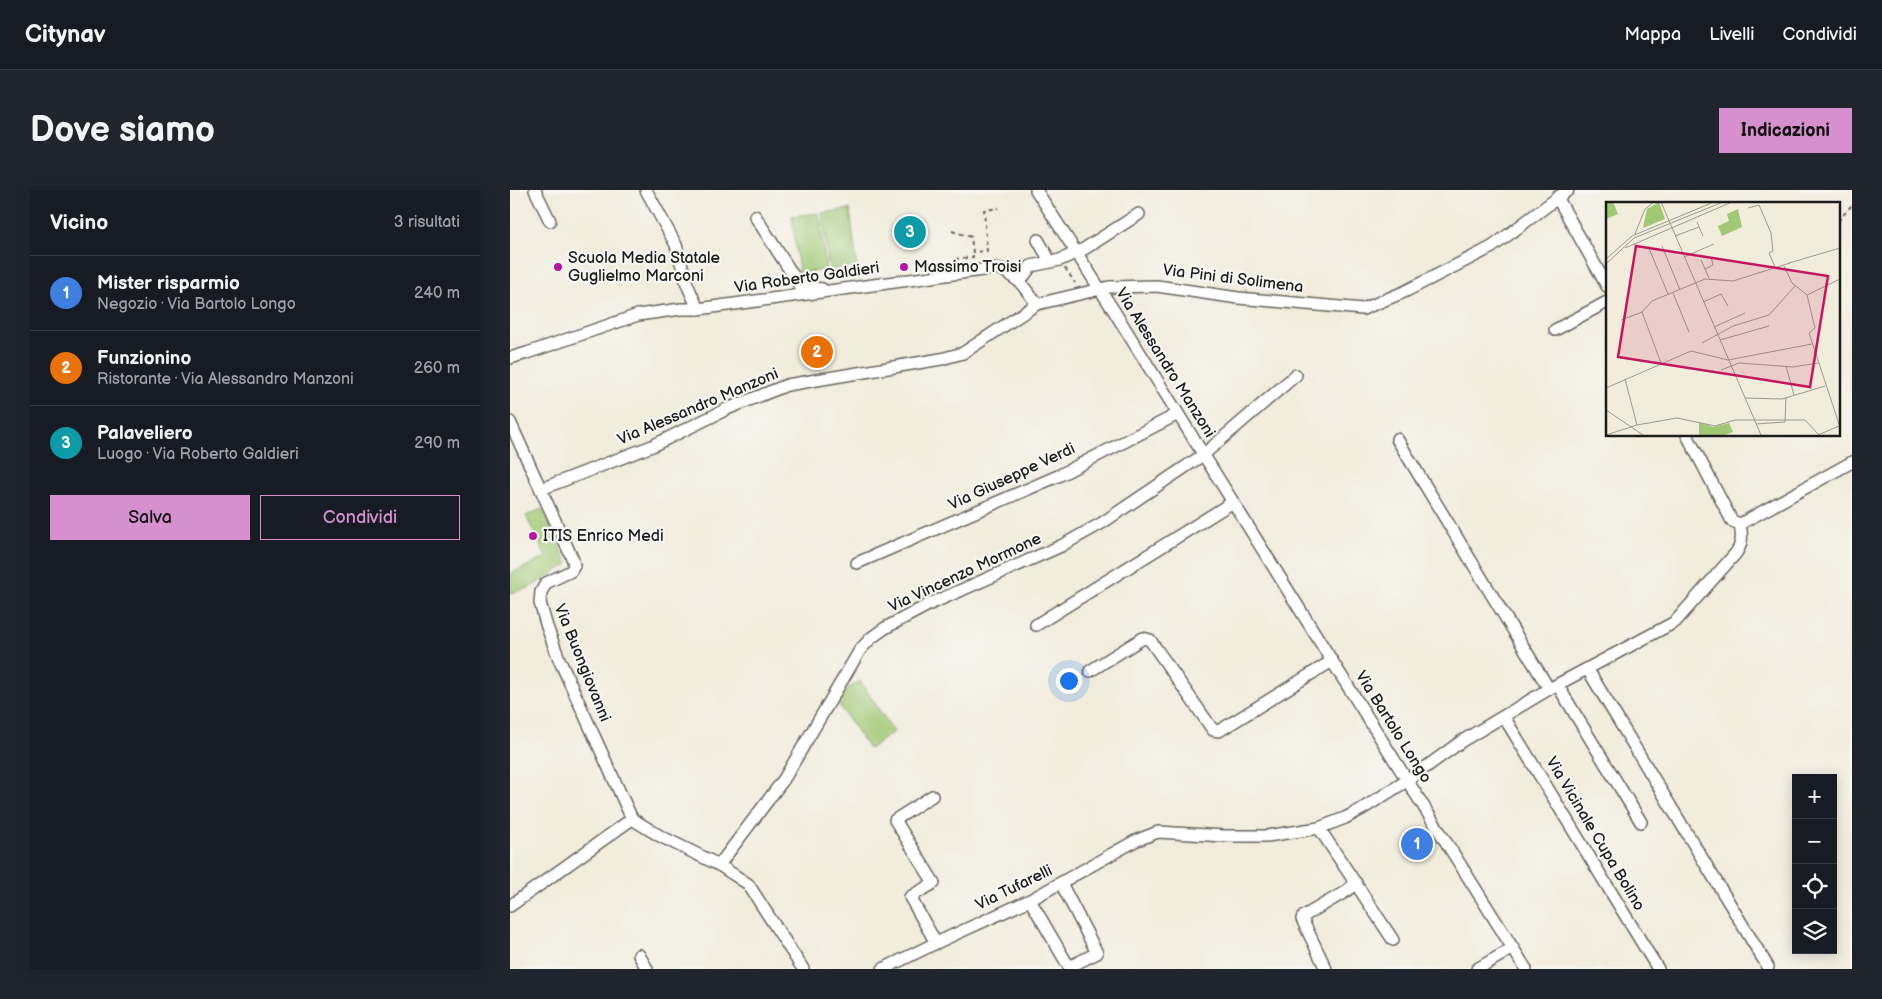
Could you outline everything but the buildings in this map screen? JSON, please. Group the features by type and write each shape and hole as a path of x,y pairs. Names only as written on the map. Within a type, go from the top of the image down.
{"street":[{"path":"535,190 550,220"},
{"path":"646,190 676,245 686,284 698,309"},
{"name":"Via Alessandro Manzoni","path":"1036,190 1203,455"},
{"path":"1568,190 1557,197 1606,284"},
{"name":"Via Pini di Solimena","path":"1099,288 1157,286 1238,298 1363,309 1404,292 1492,247 1557,197"},
{"path":"1037,304 1020,282 1031,266 1084,250 1139,214"},
{"path":"754,216 800,286 836,291"},
{"path":"1038,240 1050,261"},
{"name":"Via Roberto Galdieri","path":"510,358 638,315 836,291 997,268 1020,282"},
{"name":"Via Alessandro Manzoni","path":"540,489 652,446 727,409 787,385 941,359 964,353 1037,304 1099,288"},
{"path":"1555,330 1606,303"},
{"name":"Via Vincenzo Mormone","path":"719,865 784,780 860,650 871,638 885,628 948,595 1061,546 1123,510 1203,455 1296,375"},
{"name":"Via Giuseppe Verdi","path":"856,563 1058,476 1178,414"},
{"name":"Via Buongiovanni","path":"510,422 573,560 574,566 571,571 546,583 540,592 540,603 547,628 632,819"},
{"path":"1688,436 1732,520 1740,524"},
{"path":"1397,439 1641,822"},
{"name":"Via Bartolo Longo","path":"1203,455 1526,969"},
{"path":"1740,524 1852,462"},
{"path":"1036,625 1233,502"},
{"path":"1393,940 1319,828 1362,809 1408,780 1462,741 1675,622 1741,546 1740,524"},
{"path":"1090,671 1143,638 1150,640 1214,730 1219,731 1332,661"},
{"path":"1585,671 1765,968"},
{"name":"Via Vicinale Cupa Bolino","path":"1504,717 1658,969"},
{"path":"932,796 895,820 934,883 910,897 936,942"},
{"path":"510,906 632,819 660,836 719,865 748,884 803,969"},
{"name":"Via Tufarelli","path":"883,969 936,942 1030,900 1135,841 1158,832 1224,836 1267,836 1319,828"},
{"path":"1030,900 1069,967 1097,953 1061,883"},
{"path":"1326,969 1302,920 1304,916 1345,892 1356,883"},
{"path":"1477,969 1513,948"},
{"path":"639,955 647,969"}],"path":[{"path":"1840,219 1852,205"},
{"path":"972,252 987,251 984,210 999,208"},
{"path":"952,231 971,237 973,257 955,259"},
{"path":"1063,265 1077,287"},
{"path":"862,270 873,269"}],"green space":[{"path":"850,209 857,266 829,270 822,213"},
{"path":"819,213 826,270 799,273 792,216"},
{"path":"542,509 568,564 529,588 510,593 510,574 546,557 526,516"},
{"path":"860,681 894,732 869,749 834,698"}],"place":[{"name":"Palaveliero","path":"910,232"},
{"name":"Scuola Media Statale Guglielmo Marconi","path":"558,267"},
{"name":"Massimo Troisi","path":"904,267"},
{"name":"Funzionino","path":"817,352"},
{"name":"ITIS Enrico Medi","path":"533,536"},
{"name":"Mister risparmio","path":"1417,844"}]}
